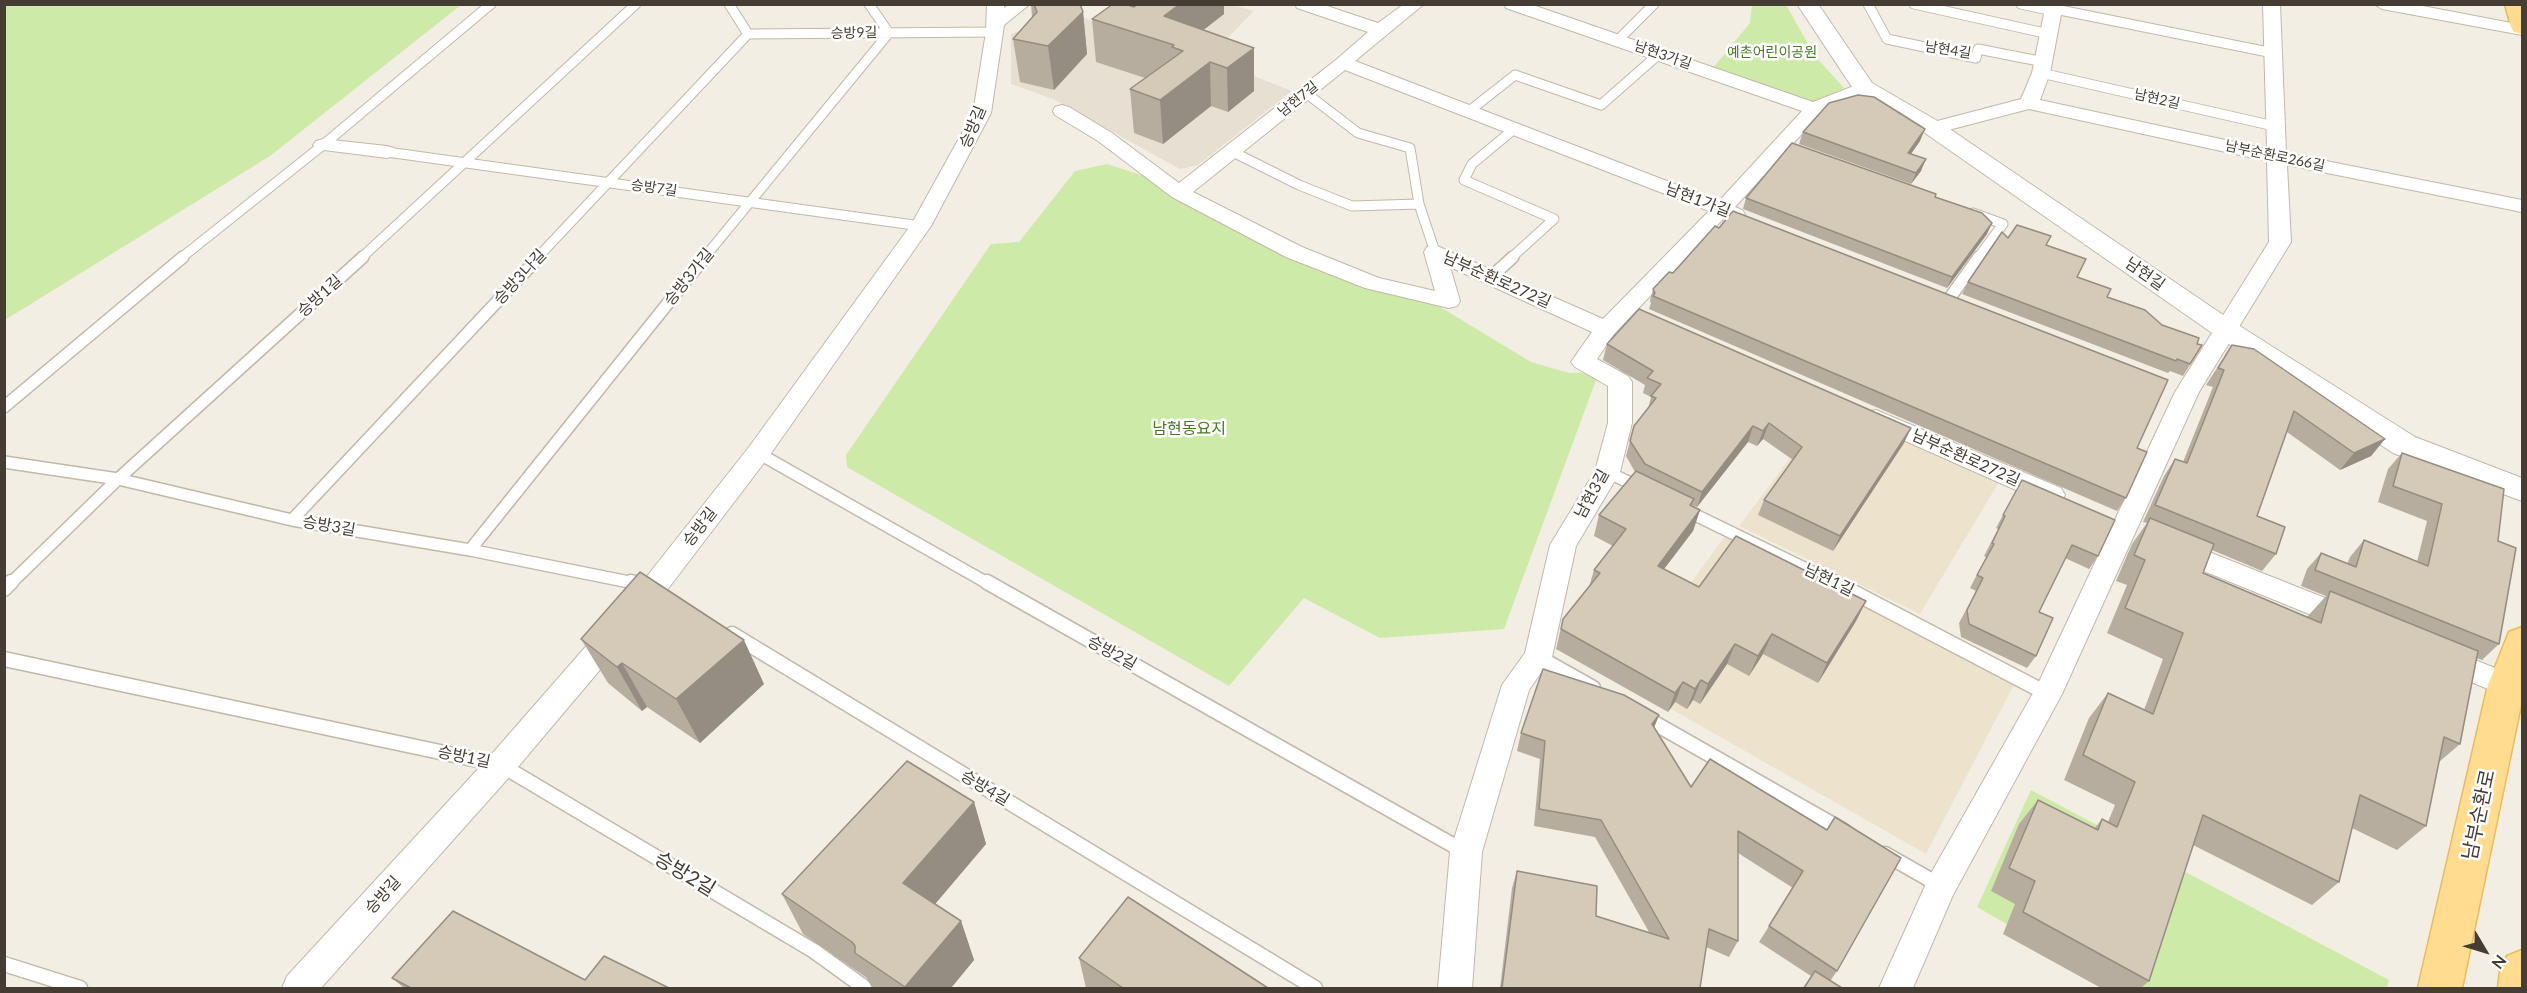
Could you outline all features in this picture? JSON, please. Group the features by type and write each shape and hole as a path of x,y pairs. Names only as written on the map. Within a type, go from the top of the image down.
{"main road":[{"path":"2516,4 2523,28"},
{"name":"남부순환로","path":"2440,988 2507,685 2523,642"},
{"path":"2520,988 2523,971"}],"street":[{"path":"995,20 1022,4"},
{"path":"1303,4 1380,30"},
{"name":"남현7길","path":"1179,193 1343,63 1380,30 1416,4"},
{"name":"남현3가길","path":"1512,4 1814,109"},
{"name":"남현길","path":"1807,4 1864,88 1933,128 2225,329 2404,445 2523,490"},
{"path":"1896,988 1941,886 2048,694 2134,531 2176,388 2225,329 2280,242 2271,4"},
{"path":"2382,4 2523,28"},
{"path":"1933,128 2029,103 2042,68 2054,8"},
{"name":"승방길","path":"299,988 659,590 758,453 921,226 982,113 995,20"},
{"name":"남현1가길","path":"1343,63 1755,222"},
{"name":"남현3길","path":"1455,988 1466,852 1516,685 1538,657 1563,545 1607,472 1620,423 1620,382 1583,362 1606,329 1637,314 1722,209 1786,146 1814,109 1864,88"},
{"name":"남부순환로266길","path":"2029,103 2276,157 2523,206"},
{"path":"1062,111 1105,137 1179,193 1294,252 1373,283 1449,301 1435,252"},
{"path":"323,145 387,152"},
{"name":"남부순환로272길","path":"1435,252 1606,329"},
{"path":"1927,291 1970,308"},
{"name":"남부순환로272길","path":"1856,409 2073,505"},
{"path":"2134,531 2376,631"},
{"path":"2420,649 2507,685"}],"lane":[{"path":"4,407 221,225 323,145 491,4"},
{"name":"승방1길","path":"4,589 118,479 466,163 636,4"},
{"path":"729,4 748,34"},
{"path":"868,4 889,33"},
{"path":"1618,40 1654,4"},
{"name":"남현4길","path":"1868,4 1887,39 1976,58 1978,49 2042,68"},
{"path":"1914,4 2049,34"},
{"path":"2021,4 2054,8 2273,54"},
{"name":"승방9길","path":"748,34 889,33 995,20"},
{"name":"승방3가길","path":"470,550 750,201 889,33"},
{"name":"승방3나길","path":"292,520 748,34"},
{"path":"1468,112 1515,75 1601,105 1659,54"},
{"name":"남현2길","path":"2042,68 2274,126"},
{"name":"남부순환로272길","path":"1306,93 1358,133 1410,147 1419,204 1435,252"},
{"path":"1491,278 1554,219 1464,180 1472,164 1514,129"},
{"name":"승방7길","path":"387,152 921,226"},
{"path":"1233,152 1299,184 1352,206 1419,204"},
{"path":"1949,299 2003,224 1958,208"},
{"name":"승방2길","path":"758,453 1466,852"},
{"name":"승방3길","path":"4,462 118,479 292,520 470,550 659,590"},
{"path":"1607,472 1648,492"},
{"name":"남현1길","path":"1669,502 1846,588 2048,694"},
{"name":"승방4길","path":"715,624 1315,988"},
{"path":"1538,657 1610,698"},
{"name":"승방1길","path":"4,659 501,765"},
{"path":"1631,710 1941,886"},
{"name":"승방2길","path":"501,765 814,951 865,988"},
{"path":"4,964 80,988"}],"shaded area":[{"path":"1229,4 1254,11 1208,58 1292,91 1198,165 1180,169 1053,99 1011,84 1011,34 1072,12 1098,24 1154,5"},
{"path":"1832,402 2002,477 1920,614 1739,526"},
{"path":"1725,536 2017,679 1926,854 1620,680"}],"green space":[{"path":"5,4 461,5 270,156 5,320"},
{"name":"예촌어린이공원","path":"1752,5 1786,5 1815,56 1844,88 1811,103 1713,68 1750,23"},
{"name":"남현동요지","path":"1107,164 1163,182 1289,253 1422,296 1531,362 1569,373 1599,372 1504,629 1380,638 1304,598 1229,686 847,467 846,455 991,244 1019,242 1075,171"},
{"path":"2031,790 2389,980 2387,988 2118,988 1977,907"}],"building":[{"path":"1034,4 1080,4 1083,12 1048,46 1013,39 1037,12"},
{"path":"1113,4 1134,7 1138,4 1180,4 1164,16 1254,48 1227,68 1210,62 1160,100 1130,89 1183,51 1172,47 1174,45 1092,19"},
{"path":"1858,95 1874,97 1925,129 1908,153 1926,159 1916,173 1803,132 1829,103"},
{"path":"1792,143 1936,194 1935,197 1982,213 1992,223 1952,277 1746,198"},
{"path":"1733,211 2168,380 2137,448 2147,452 2126,498 1653,296 1655,293 1653,289 1669,272 1673,273 1715,226 1719,228"},
{"path":"2017,225 2051,236 2046,245 2086,259 2077,277 2111,289 2107,297 2145,310 2162,325 2199,338 2197,344 2202,345 2190,364 2177,359 2176,361 1968,282 2002,232 2008,238"},
{"path":"1639,309 1911,428 1840,536 1764,500 1802,447 1769,423 1763,431 1753,426 1702,492 1645,464 1630,441 1634,426 1656,398 1651,396 1661,384 1647,378 1653,371 1607,344"},
{"path":"2232,345 2254,349 2385,439 2354,453 2294,411 2257,516 2285,527 2276,554 2155,505 2175,459 2187,463 2224,370 2218,368"},
{"path":"2402,453 2504,489 2498,541 2516,548 2499,644 2315,570 2321,553 2356,567 2364,540 2428,566 2442,504 2393,486"},
{"path":"1636,471 1694,499 1690,505 1700,510 1658,566 1699,587 1736,536 1866,601 1827,663 1772,634 1758,656 1735,644 1708,684 1701,680 1695,689 1683,682 1675,693 1561,629 1563,619 1600,573 1594,570 1626,529 1599,515"},
{"path":"2022,480 2115,520 2098,556 2072,545 2039,612 2053,618 2036,656 1969,624 1967,610 1983,578 1977,575 1994,544 1992,543 2005,516 2003,515"},
{"path":"2150,518 2214,544 2203,573 2321,623 2330,591 2478,651 2460,744 2444,737 2426,826 2360,795 2339,882 2203,815 2149,981 2023,912 2035,881 2009,868 2038,800 2098,830 2102,819 2117,827 2135,782 2083,755 2108,693 2153,714 2183,633 2125,608 2145,560 2134,555"},
{"path":"640,572 744,640 676,699 622,663 617,667 581,639"},
{"path":"1543,669 1624,695 1659,715 1652,724 1691,787 1710,759 1827,830 1835,817 1901,858 1837,971 1769,926 1803,871 1738,831 1738,941 1709,929 1700,988 1502,988 1517,871 1597,886 1596,916 1669,939 1601,820 1539,809 1545,741 1521,733"},
{"path":"907,761 974,802 903,883 961,921 905,987 855,953 855,946 852,942 782,894"},
{"path":"1128,897 1268,988 1123,988 1079,958"},
{"path":"453,911 585,980 604,956 669,988 411,988 392,978"},
{"path":"1815,971 1842,988 1804,988"}]}
